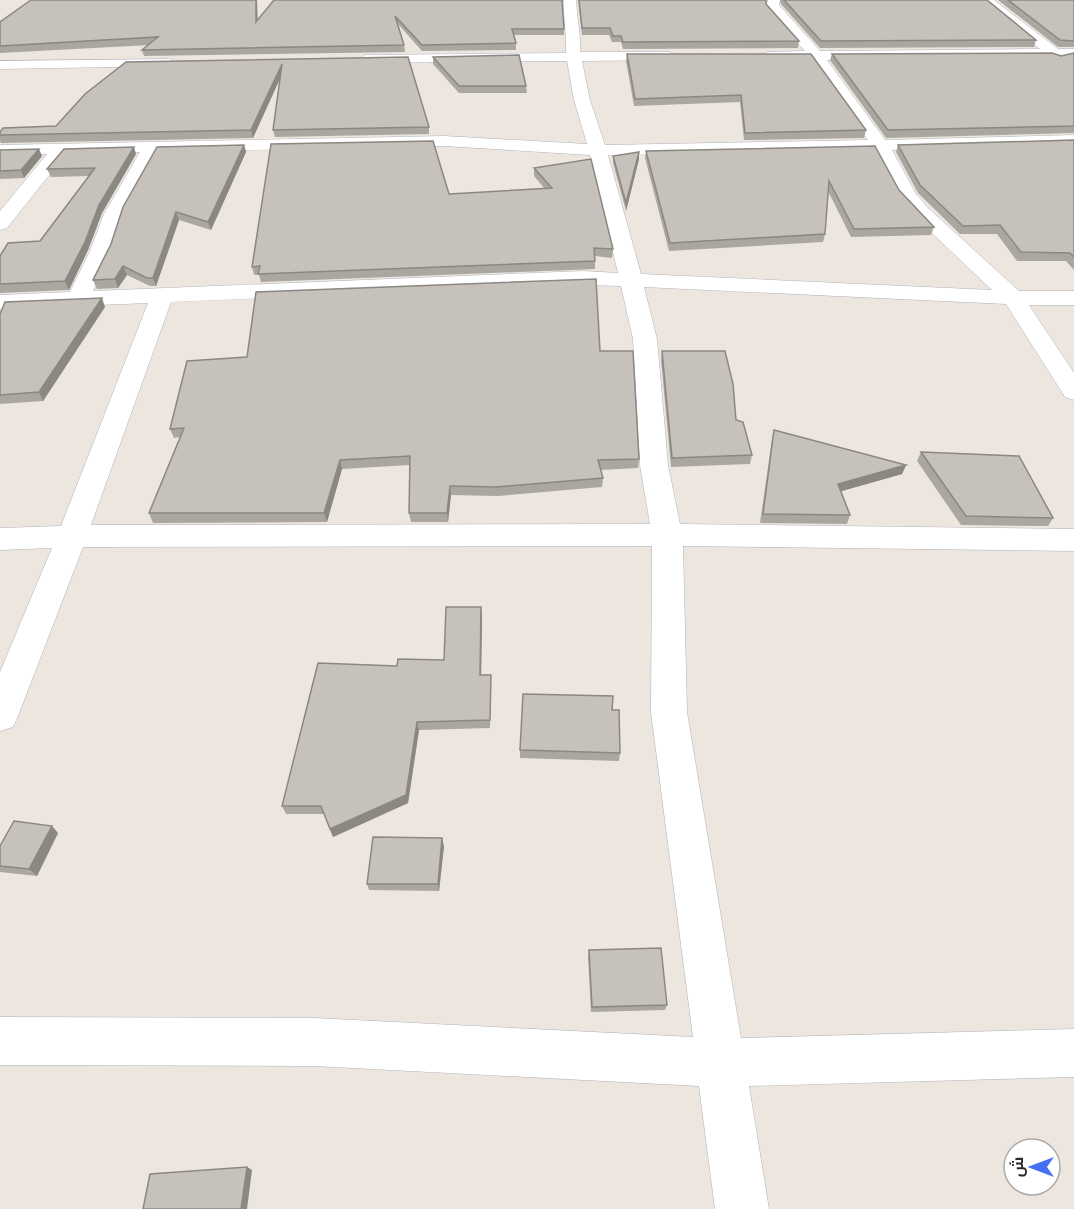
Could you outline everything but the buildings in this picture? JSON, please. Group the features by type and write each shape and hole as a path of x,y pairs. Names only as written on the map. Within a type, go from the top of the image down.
{"street":[{"path":"570,0 570,14 574,30 573,55 582,100 608,183 645,339 654,465 668,535 669,712 742,1209"},
{"path":"774,0 772,6 816,55 880,145 908,196 922,213 1013,298 1074,392"},
{"path":"986,0 1074,70"},
{"path":"747,56 1074,53"},
{"path":"349,59 573,55 689,56"},
{"path":"0,65 185,62"},
{"path":"0,150 444,141 598,150 1074,140"},
{"path":"78,299 101,251 114,214 153,146"},
{"path":"0,224 62,148"},
{"path":"0,302 583,278 1013,298 1074,298"},
{"path":"0,716 72,536 162,296"},
{"path":"0,539 72,536 668,535 1074,540"},
{"path":"0,1041 314,1042 719,1063 1074,1053"}]}
